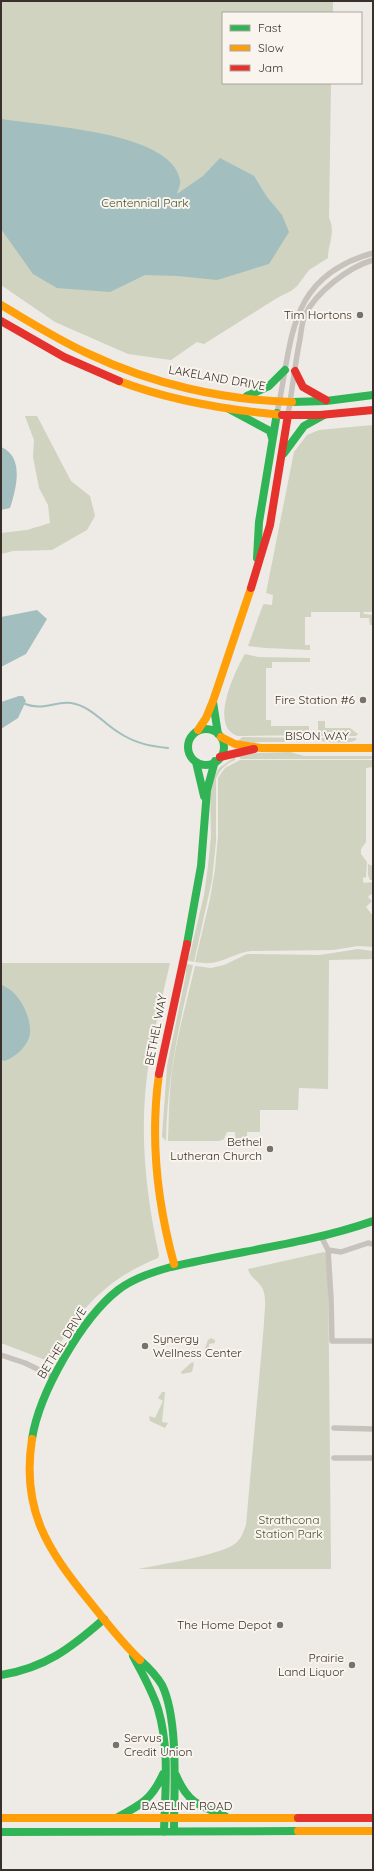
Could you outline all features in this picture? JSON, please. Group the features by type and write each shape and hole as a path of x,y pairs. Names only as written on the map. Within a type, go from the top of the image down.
{"street":[{"path":"256,573 259,522 292,331 299,312 306,299 330,271 356,258 373,253"},
{"path":"213,701 219,736 223,745 218,759 208,764 196,762 189,754 188,745 191,736 198,730 206,718 213,701 243,617 270,525 302,327 306,315 311,307 335,281 366,262 373,260"},
{"name":"LAKELAND DRIVE","path":"1,305 65,342 102,360 131,371 183,386 245,397 280,401 327,400 373,395"},
{"name":"LAKELAND DRIVE","path":"1,321 50,350 103,375 159,394 224,407 288,415 373,410"},
{"path":"245,397 269,388 278,380 285,370"},
{"path":"295,371 303,387 327,400"},
{"path":"224,407 270,431 272,441"},
{"path":"282,455 304,426 328,413"},
{"path":"198,730 209,729 219,736"},
{"name":"BISON WAY","path":"219,736 235,744 261,748 373,748"},
{"name":"BISON WAY","path":"218,759 261,748"},
{"name":"BETHEL WAY","path":"174,1264 160,1204 156,1168 154,1132 157,1094 162,1056 200,879 205,801 209,777 218,759"},
{"name":"BETHEL WAY","path":"196,762 205,801"},
{"name":"BETHEL DRIVE","path":"174,1831 171,1723 161,1685 147,1666 130,1650 65,1571 45,1541 35,1511 29,1481 29,1456 32,1431 44,1398 54,1377 84,1327 107,1299 138,1278 174,1264 322,1238 341,1233 373,1221"},
{"path":"322,1238 328,1250 332,1341 373,1341"},
{"path":"328,1250 341,1252 368,1243 373,1244"},
{"path":"1,1355 25,1363 54,1377"},
{"path":"334,1428 373,1428"},
{"path":"334,1458 373,1458"},
{"path":"1,1675 20,1672 39,1666 95,1628 104,1619"},
{"name":"BETHEL DRIVE","path":"130,1650 151,1690 158,1710 164,1740 164,1832"},
{"path":"173,1768 183,1794 188,1799 228,1818"},
{"path":"116,1818 147,1801 154,1795 165,1770"},
{"name":"BASELINE ROAD","path":"1,1818 373,1818"},
{"path":"1,1832 373,1831"}],"green space":[{"name":"Centennial Park","path":"1,1 333,1 333,12 222,12 222,84 331,84 329,218 332,233 328,258 309,270 297,286 204,344 197,342 171,360 128,354 55,322 1,285"},
{"path":"25,416 37,416 71,481 90,496 95,516 87,530 52,550 13,551 1,554 1,533 27,530 50,523 48,505 39,488 33,457 34,440"},
{"path":"373,425 373,612 363,612 364,614 373,615 373,625 370,625 369,618 360,618 360,612 311,612 311,617 305,617 305,645 310,645 310,650 248,646 263,605 272,605 273,595 266,593 294,452 307,435 319,430"},
{"path":"245,654 258,657 310,658 310,662 272,662 272,668 266,668 266,720 271,720 271,726 309,726 309,735 238,736 229,731 225,722 224,711 226,698 235,673"},
{"path":"318,721 325,721 325,728 350,728 358,734 356,736 320,736 318,734"},
{"path":"242,737 308,738 300,742 254,743 238,741"},
{"path":"320,738 357,739 350,742 340,743 322,741"},
{"path":"290,752 304,756 373,756 373,759 241,759 239,757 258,753"},
{"path":"235,757 235,760 221,770 216,779 216,842 212,880 194,962 187,960 190,954 204,895 208,866 211,836 210,790 213,779 219,768"},
{"path":"240,760 373,760 373,767 366,768 366,842 361,849 361,854 367,862 366,877 363,878 363,881 364,883 373,882 373,896 371,894 368,897 372,901 366,907 373,916 373,947 358,946 333,950 251,951 219,962 195,962 210,899 215,869 218,836 218,778 225,768"},
{"path":"368,864 373,866 373,880 370,880 368,875"},
{"path":"358,949 373,951 373,959 329,960 328,1089 299,1088 298,1110 260,1110 260,1132 247,1132 247,1145 236,1145 235,1132 227,1132 224,1139 219,1141 168,1141 174,1058 195,966 211,968 224,965 247,954 320,955"},
{"path":"1,963 170,963 150,1054 144,1107 144,1150 148,1192 159,1255 158,1258 122,1276 95,1298 83,1311 61,1341 51,1359 48,1361 1,1343"},
{"path":"186,964 193,965 171,1073 166,1141 162,1137 167,1066 186,974"},
{"name":"Strathcona Station Park","path":"324,1252 328,1260 331,1569 138,1569 218,1552 236,1543 241,1537 246,1525 265,1305 263,1290 250,1274 248,1269"},
{"path":"211,1338 215,1340 215,1343 209,1344 209,1351 204,1351 208,1340"},
{"path":"192,1362 194,1363 192,1372 182,1374 181,1372"},
{"path":"162,1392 165,1392 162,1422 168,1423 165,1428 150,1421 149,1416 155,1418 163,1401 158,1398"}],"water":[{"path":"1,115 2,119 73,128 103,134 130,141 154,151 172,164 180,180 177,194 203,176 220,158 254,176 267,197 282,215 289,232 269,264 217,280 178,276 145,275 110,292 57,288 33,274 1,229"},
{"path":"1,447 9,452 13,458 17,474 10,508 1,510"},
{"path":"37,610 47,619 26,654 1,667 1,617"},
{"path":"23,696 26,701 18,718 1,729 1,702"},
{"path":"1,985 13,992 18,998 26,1011 30,1026 30,1033 27,1042 17,1054 4,1061 1,1059"}],"waterway":[{"path":"25,704 38,707 59,703 71,703 78,705 91,711 112,728 130,739 148,745 168,748"}],"traffic: fast":[{"path":"247,396 269,386 285,370"},
{"path":"292,402 326,401 373,395"},
{"path":"229,409 270,431 272,438"},
{"path":"257,558 259,522 277,413"},
{"path":"284,453 304,426 324,415"},
{"path":"213,702 218,734"},
{"path":"206,729 219,734 224,747 219,760 206,765 193,760 188,747 193,734 206,729"},
{"path":"187,944 201,866 207,790 215,761"},
{"path":"196,762 204,796"},
{"path":"32,1439 43,1400 64,1358 77,1337 104,1303 118,1290 130,1282 171,1267 323,1236 373,1221"},
{"path":"1,1675 17,1672 44,1662 57,1655 69,1648 104,1619"},
{"path":"133,1656 153,1695 162,1724 166,1770 164,1832"},
{"path":"140,1660 152,1671 162,1685 171,1717 175,1776 174,1831"},
{"path":"118,1817 133,1809 145,1800 155,1790 163,1774"},
{"path":"176,1775 189,1797 201,1806 225,1816"},
{"path":"1,1832 298,1831"}],"traffic: slow":[{"path":"1,305 44,331 78,349 113,365 138,374 163,382 214,394 266,401 292,402"},
{"path":"119,381 159,394 199,404 282,415"},
{"path":"198,730 206,718 213,701 251,588"},
{"path":"221,737 235,744 261,748 373,748"},
{"path":"159,1074 156,1098 155,1146 159,1194 174,1264"},
{"path":"32,1439 30,1487 34,1508 50,1546 75,1583 114,1632 140,1660"},
{"path":"1,1818 298,1818"},
{"path":"298,1831 373,1831"}],"traffic: jam":[{"path":"1,321 64,357 119,381"},
{"path":"295,371 303,387 326,400"},
{"path":"282,415 320,415 373,410"},
{"path":"251,588 270,525 288,415"},
{"path":"220,757 254,749"},
{"path":"159,1074 187,944"},
{"path":"298,1818 373,1818"}],"place":[{"name":"Tim Hortons","path":"360,315"},
{"name":"Fire Station #6","path":"363,700"},
{"name":"Bethel Lutheran Church","path":"270,1149"},
{"name":"Synergy Wellness Center","path":"145,1346"},
{"name":"The Home Depot","path":"280,1625"},
{"name":"Prairie Land Liquor","path":"352,1665"},
{"name":"Servus Credit Union","path":"116,1745"}]}
